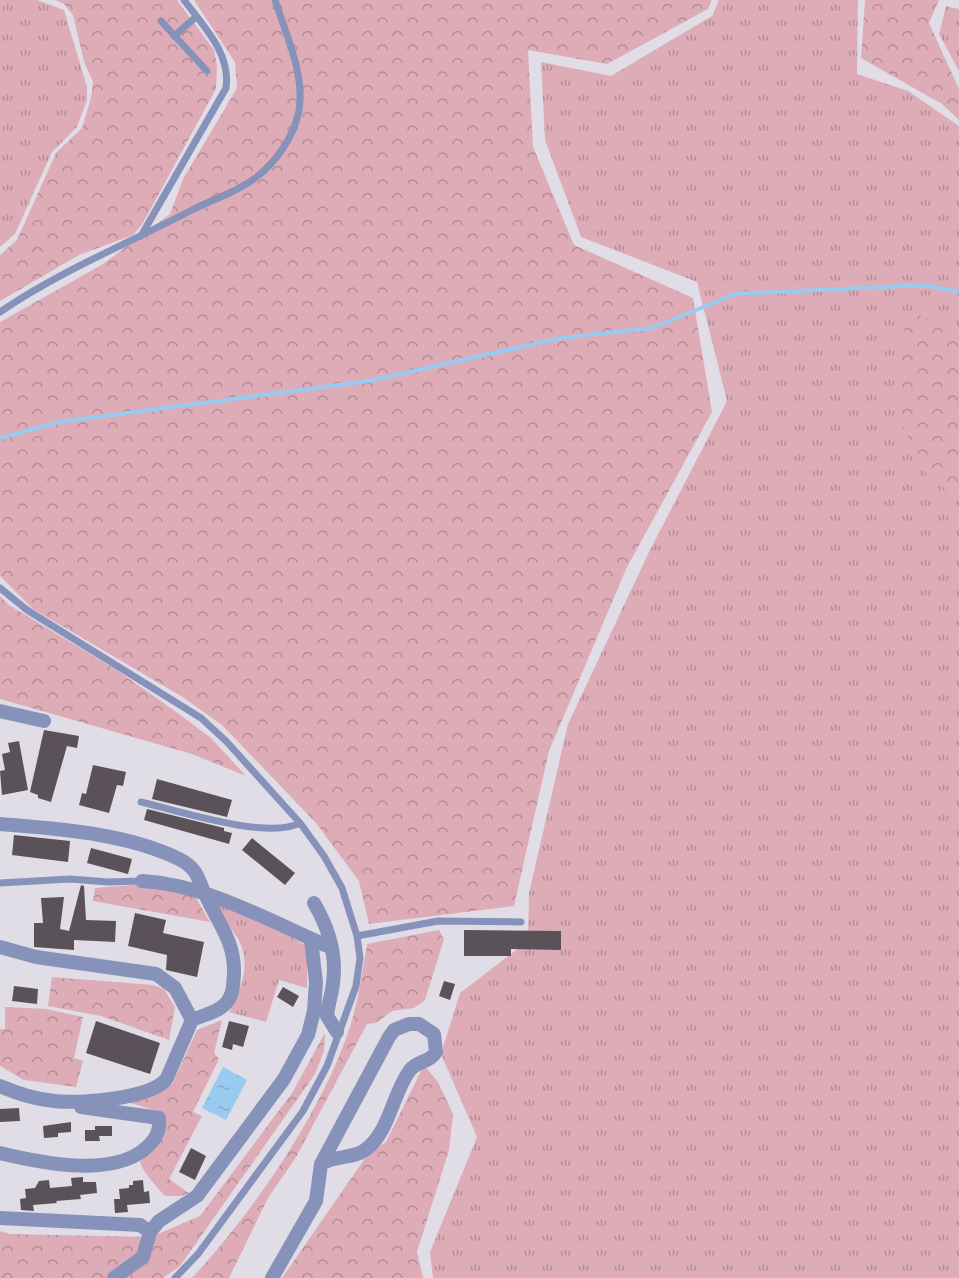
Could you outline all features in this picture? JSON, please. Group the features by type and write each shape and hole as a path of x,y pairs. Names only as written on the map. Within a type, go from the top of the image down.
{"street":[{"path":"0,711 44,721"},
{"path":"0,824 100,836 149,847 180,860 197,872 205,894 227,932 233,951 233,988 230,998 219,1009 192,1020 167,1078 157,1088 121,1096 58,1101"},
{"path":"142,881 156,882 205,894 262,916 332,948"},
{"path":"314,903 325,925 332,948 333,982 327,1016 337,1032"},
{"path":"114,1278 143,1257 150,1232 159,1221 197,1196 284,1079 308,1035 314,1011 316,982 311,940"},
{"path":"0,947 36,957 156,974 175,988 192,1020"},
{"path":"272,1278 316,1201 321,1164 394,1030 409,1024 419,1024 434,1034 436,1052 432,1058 412,1067 374,1143 360,1154 338,1156 321,1164"},
{"path":"0,1086 20,1095 159,1118 160,1125 154,1140 144,1152 107,1164 61,1165 0,1153"},
{"path":"0,1218 41,1222 140,1225 150,1232"}],"lane":[{"path":"141,236 226,88 228,74 224,57 184,0"},
{"path":"0,312 68,270 96,260 255,178 267,168 286,143 295,126 300,98 293,58 275,0"},
{"path":"174,36 196,17"},
{"path":"161,21 207,71"},
{"path":"0,588 27,610 201,718 300,823 324,856 342,888 357,936 360,958 356,986 337,1032 327,1065 291,1131 198,1254 175,1278"},
{"path":"141,802 236,826 262,826 276,830 300,823"},
{"path":"0,883 70,879 108,882 142,881"},
{"path":"357,936 438,921 521,922"}],"green space":[{"path":"0,0 37,0 64,10 87,87 87,100 77,127 52,152 15,234 0,247"},
{"path":"55,0 177,0 214,50 217,65 216,89 143,223 133,235 79,255 0,301 0,255 17,240 56,153 82,128 91,98 93,82 84,62 73,15 64,4"},
{"path":"194,0 712,0 708,9 607,64 528,50 533,147 574,245 693,298 712,412 626,569 549,751 514,906 369,924 359,881 316,823 222,725 181,696 33,609 0,576 0,322 103,264 170,214 183,179 237,88 235,62"},
{"path":"719,0 858,0 857,74 908,91 959,126 959,1278 433,1278 430,1252 477,1137 441,1054 460,993 528,941 529,893 568,724 649,552 727,401 697,282 581,237 545,140 541,62 611,76 712,16"},
{"path":"865,0 939,0 929,23 959,89 959,120 942,104 861,58"},
{"path":"946,6 959,9 959,71 939,34"},
{"path":"908,314 924,316 959,342 959,500 926,473 899,419 899,350"},
{"path":"0,596 9,605 118,671 175,711 211,738 246,776 192,754 0,699"},
{"path":"132,885 167,888 196,898 210,922 93,901 95,888"},
{"path":"219,905 242,911 307,946 307,988 279,980 266,1022 229,1012 242,983 244,963 240,943 222,916"},
{"path":"439,930 444,939 425,1000 414,1008 392,1011 376,1023 367,1024 296,1157 268,1198 229,1278 192,1278 260,1194 282,1163 320,1098 348,1033 367,944"},
{"path":"52,977 153,985 164,989 175,1007 169,1040 101,1016 48,1006"},
{"path":"5,1007 46,1009 83,1017 74,1058 83,1061 76,1087 24,1080 0,1066 0,1029 5,1029"},
{"path":"222,1020 214,1053 219,1059 193,1112 202,1116 169,1179 189,1193 181,1196 165,1196 146,1173 140,1159 147,1144 165,1120 163,1113 118,1099 160,1092 173,1083 197,1030"},
{"path":"325,1033 324,1051 315,1074 180,1266 163,1278 0,1278 0,1231 10,1234 151,1237 200,1216 292,1093"},
{"path":"424,1065 438,1082 453,1114 449,1150 417,1252 423,1278 282,1278 368,1154 386,1142"}],"water":[{"path":"223,1067 247,1080 226,1120 202,1108"}],"building":[{"path":"44,730 79,736 77,748 67,746 51,802 38,798 38,795 30,792"},
{"path":"19,741 28,790 2,795 0,771 5,770 2,754 10,752 8,743"},
{"path":"93,765 126,772 123,786 117,785 109,813 79,805 82,793 86,794"},
{"path":"157,779 232,800 227,817 152,799"},
{"path":"147,809 224,828 224,831 232,833 229,844 144,820"},
{"path":"14,835 70,841 68,862 12,855"},
{"path":"252,838 295,873 285,885 242,850"},
{"path":"91,848 132,859 128,874 87,863"},
{"path":"81,885 84,886 86,920 116,921 115,942 74,940 74,950 34,947 34,923 43,923 41,898 64,897 60,929 69,931"},
{"path":"135,913 166,920 163,933 204,942 197,977 166,970 167,955 128,946"},
{"path":"464,930 561,931 561,950 511,949 511,956 464,956"},
{"path":"444,981 455,984 450,1000 439,996"},
{"path":"14,986 38,989 37,1004 12,1001"},
{"path":"283,987 299,996 293,1007 277,997"},
{"path":"96,1021 160,1043 150,1074 86,1053"},
{"path":"229,1021 249,1026 243,1047 233,1044 232,1050 222,1047"},
{"path":"19,1108 20,1121 0,1122 0,1109"},
{"path":"71,1122 71,1132 58,1133 58,1137 44,1138 43,1126"},
{"path":"95,1126 112,1126 112,1136 99,1136 100,1141 85,1141 85,1130 95,1130"},
{"path":"191,1148 206,1156 195,1180 179,1172"},
{"path":"83,1177 83,1182 96,1182 97,1193 80,1195 81,1199 33,1205 34,1211 21,1210 20,1199 26,1198 25,1189 35,1188 39,1181 49,1180 50,1188 72,1186 71,1178"},
{"path":"143,1180 144,1192 149,1191 150,1203 127,1205 128,1212 115,1213 114,1199 120,1199 119,1189 129,1188 129,1185 133,1185 133,1181"}],"waterway":[{"path":"0,438 59,422 369,381 561,338 652,328 735,294 924,285 959,292"}]}
